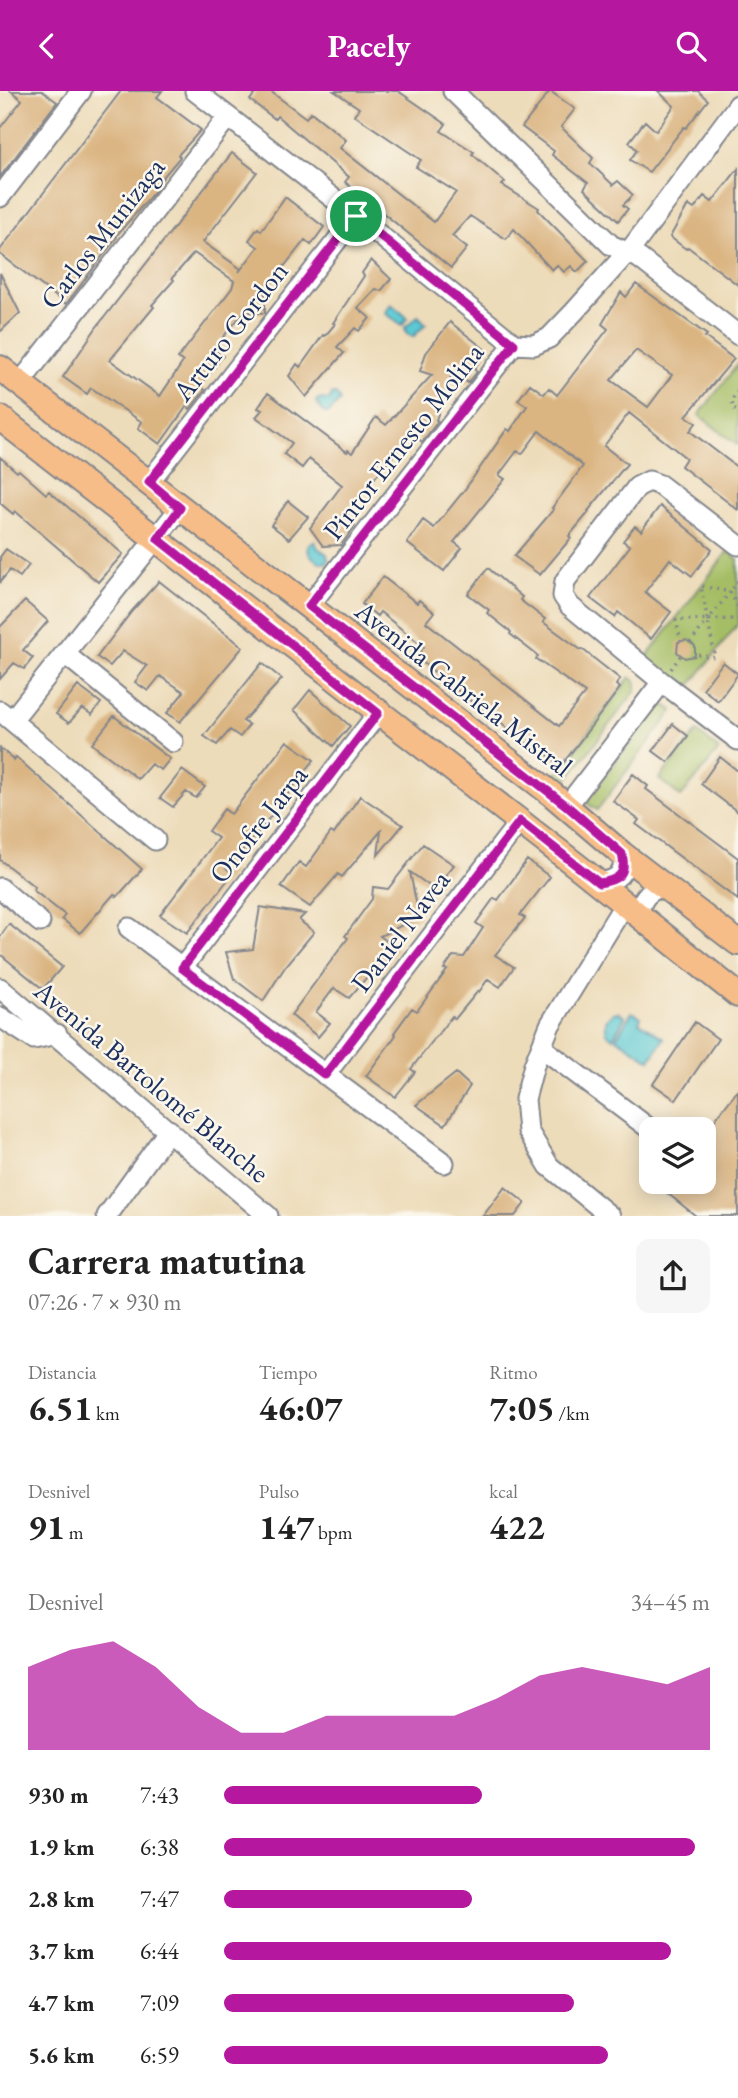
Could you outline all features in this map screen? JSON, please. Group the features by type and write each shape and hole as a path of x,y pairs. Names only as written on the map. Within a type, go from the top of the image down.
{"main road":[{"name":"Avenida Gabriela Mistral","path":"0,368 567,806 622,854 738,943"},
{"path":"0,418 520,821 738,995"}],"street":[{"path":"0,197 81,91"},
{"path":"195,91 356,216 514,344"},
{"path":"453,91 611,246 633,255 738,335"},
{"name":"Pintor Ernesto Molina","path":"309,606 514,344 534,345 549,338 633,255 738,105"},
{"name":"Carlos Munizaga","path":"20,383 228,117"},
{"name":"Arturo Gordon","path":"149,482 356,216"},
{"path":"738,545 660,485 649,481 637,487 565,581 564,596 570,606 738,740"},
{"path":"155,840 6,715 65,654 180,508"},
{"path":"65,654 173,742"},
{"path":"567,806 662,682"},
{"name":"Onofre Jarpa","path":"182,968 378,713"},
{"name":"Daniel Navea","path":"325,1075 520,821"},
{"path":"599,883 612,881 621,875 625,864 622,854"},
{"path":"610,1216 549,1166 528,1131 525,1099 550,1024 632,910 640,905 645,895 654,888 665,886"},
{"path":"0,888 40,922"},
{"path":"130,929 444,1163"},
{"name":"Avenida Bartolomé Blanche","path":"0,988 268,1216"},
{"path":"0,1017 34,1039 57,1034"},
{"path":"541,1047 639,1121"},
{"path":"107,1216 169,1131"}],"path":[{"path":"738,391 732,404 733,409 738,411"},
{"path":"690,643 738,581"},
{"path":"695,654 715,657 701,586 730,591"},
{"path":"730,591 738,607"},
{"path":"681,642 676,620 738,619"}],"green space":[{"path":"738,364 738,444 737,445 699,415"},
{"path":"728,551 738,559 738,624 686,691 645,659"},
{"path":"630,677 636,682 636,690 565,782 561,783 554,778"},
{"path":"658,706 667,706 673,711 597,810 588,804 588,797"},
{"path":"697,732 719,750 681,797 659,779"}],"water":[{"path":"391,304 408,318 402,325 385,313"},
{"path":"418,316 426,324 413,337 407,334 405,327"},
{"path":"332,394 336,394 340,401 329,413 324,413 316,402 318,399 329,400"},
{"path":"314,541 318,548 327,554 326,563 316,560 309,552 308,546"},
{"path":"619,1012 625,1017 613,1038 606,1033 606,1020 613,1013"},
{"path":"632,1012 641,1017 639,1022 664,1038 650,1060 616,1038"}],"building":[{"path":"11,91 42,91 57,102 0,177 0,128 22,100"},
{"path":"121,91 162,91 157,97 201,130 178,155 180,157 158,183 160,185 116,236 66,304 0,254 0,250"},
{"path":"257,91 270,91 306,118 311,112 346,140 340,148 434,222 456,192 416,167 421,160 354,115 359,108 334,91 398,91 446,124 441,131 474,152 472,154 505,182 502,185 539,208 588,261 577,272 571,266 564,272 557,265 552,270 514,229 506,239 470,216 452,236 467,248 451,268 345,182 349,177 277,116 275,119 250,100"},
{"path":"550,91 575,109 561,127 593,158 590,163 613,185 618,181 633,195 623,205 628,209 618,221 584,189 588,183 552,155 554,151 522,127"},
{"path":"658,91 698,91 708,100 649,172 630,160 637,150 629,142 645,121 656,131 674,106"},
{"path":"232,153 257,172 203,242 241,269 239,272 258,247 249,240 258,228 261,231 285,197 324,227 311,245 305,240 265,291 265,313 244,312 213,349 223,356 200,386 205,390 190,409 187,406 160,444 138,428 142,422 91,388 87,394 63,377 96,328","holes":["194,253 234,281 232,288 178,358 183,362 160,396 110,360"]},
{"path":"738,169 738,285 688,247 686,249 670,237 688,205 694,209 704,196 712,202"},
{"path":"371,260 391,279 381,291 376,289 358,308 370,318 359,331 355,328 337,347 344,353 306,397 289,376 297,364 300,367 323,335 335,324 333,323 364,276 362,273"},
{"path":"0,273 20,313 0,332"},
{"path":"636,284 707,335 705,337 734,359 686,416 696,423 690,431 738,468 738,510 681,466 686,458 629,413 604,446 627,464 540,575 514,556 554,509 552,508 583,466 539,431 522,454 517,451 499,475 505,479 454,542 462,548 444,571 407,543 423,520 434,528 466,488 507,429 510,431 527,406 518,400 530,384 544,394 549,388 557,395 608,329 602,324 621,292 626,297","holes":["636,350 672,375 648,407 611,380"]},
{"path":"450,322 487,351 474,369 477,372 468,383 453,370 436,420 438,421 422,442 412,433 346,512 355,526 341,545 323,546 310,528 342,485 309,459 302,468 284,454 292,443 256,417 262,410 258,408 268,393 352,453 376,417 386,425 432,375 420,371 426,353"},
{"path":"0,457 46,494 49,491 123,554 98,582 15,511 13,514 0,503"},
{"path":"288,501 308,517 289,539 271,525"},
{"path":"660,506 712,549 692,576 670,559 645,592 671,612 651,639 618,612 615,617 590,598 630,546 623,541 635,526 641,531"},
{"path":"6,549 29,565 20,577 10,570 0,582 0,557"},
{"path":"488,568 522,597 520,600 545,619 543,622 620,679 616,685 620,688 561,766 532,742 529,746 416,657 424,647 380,612 377,616 362,604 383,577 417,603 419,600 434,612 426,622 559,726 585,693 536,659 538,656 468,594"},
{"path":"159,581 243,647 180,722 167,713 184,692 160,676 148,691 135,682 147,666 123,651 110,666 97,657"},
{"path":"25,601 48,621 23,650 33,658 24,669 14,663 0,679 0,627"},
{"path":"686,640 695,646 695,656 685,658 677,652 678,642"},
{"path":"723,662 738,674 718,701 703,689"},
{"path":"262,663 282,679 243,721 249,725 240,737 230,730 217,745 204,736"},
{"path":"78,686 101,703 92,715 82,708 69,723 56,714"},
{"path":"310,690 350,726 333,746 294,710"},
{"path":"114,716 170,759 161,770 151,764 138,779 92,744"},
{"path":"673,724 688,736 668,762 653,751"},
{"path":"287,741 314,760 257,834 226,868 233,873 187,933 160,915 218,838 208,831 224,809 231,814"},
{"path":"0,748 14,760 16,757 142,869 117,897 114,894 80,933 62,919 65,915 33,890 35,887 0,860"},
{"path":"720,757 738,771 738,812 701,784"},
{"path":"182,770 205,787 196,798 186,792 173,807 160,798"},
{"path":"633,774 648,786 646,789 738,858 738,900 636,824 639,820 613,801"},
{"path":"360,796 403,825 378,855 381,831 342,877 338,874 310,907 281,887 299,862 306,867 331,832 334,834"},
{"path":"423,844 454,865 434,889 410,872 419,917 380,936 398,949 385,966 380,962 349,998 334,988 316,1012 330,1023 318,1037 291,1015 348,938 345,936 372,899 373,887 388,889"},
{"path":"527,860 550,877 520,915 525,918 495,955 514,967 500,987 488,979 455,1019 452,1016 411,1069 415,1072 395,1097 366,1076 412,1008 417,1011 447,970 444,969 453,956 464,957 483,928 476,923 494,898 498,900"},
{"path":"260,907 305,914 299,920 314,932 285,967 263,1001 234,979 226,952 253,949"},
{"path":"9,924 62,967 43,989 0,954 0,937"},
{"path":"695,1022 718,1039 676,1100 653,1084"},
{"path":"456,1073 470,1086 445,1125 416,1105"},
{"path":"738,1090 738,1216 696,1216 668,1194 716,1194 716,1118"},
{"path":"505,1187 525,1203 515,1216 483,1216"}],"route":[{"path":"356,216 514,344 309,606 567,806 622,854 625,864 621,875 612,881 599,883 520,821 325,1075 182,968 378,713 158,539 180,508 149,482 356,216"}]}
